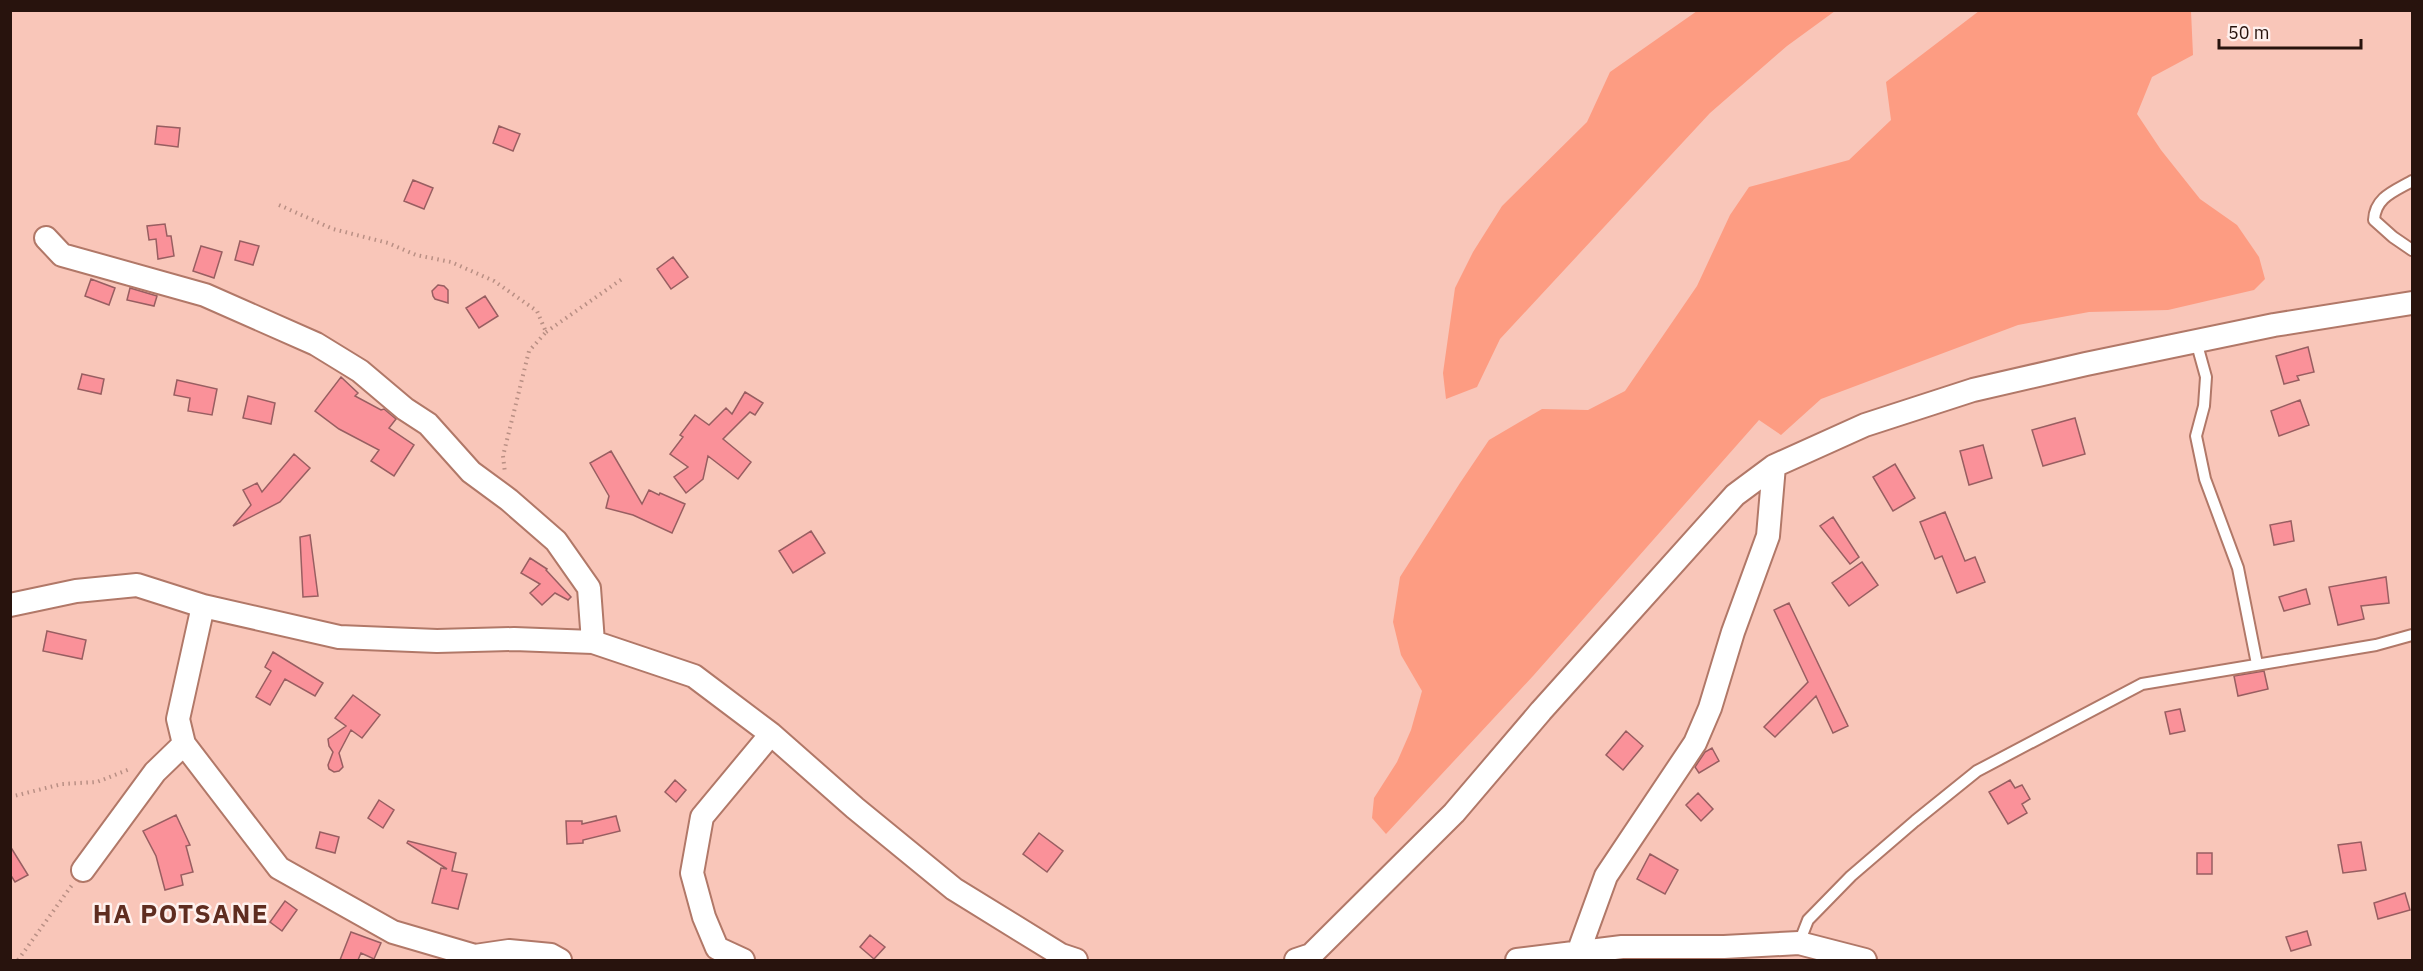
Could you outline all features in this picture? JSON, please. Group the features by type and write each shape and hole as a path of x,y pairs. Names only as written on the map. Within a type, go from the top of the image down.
{"street":[{"path":"46,238 62,255 205,295 316,344 360,371 405,409 428,424 471,472 556,541 589,588 593,642"},
{"path":"1296,960 1311,955 1454,813 1541,711 1735,495 1774,466 1865,425 1973,390 2274,325 2412,303"},
{"path":"1578,953 1606,876 1695,743 1710,708 1733,632 1768,536 1774,466"},
{"path":"10,605 25,604 76,591 137,585 203,606 339,637 437,641 514,639 593,642 694,676 771,734 855,808 954,889 1061,955 1076,960"},
{"path":"203,606 178,719 184,744 279,868 393,932 475,956 509,951 551,955 560,960"},
{"path":"743,960 717,948 704,917 692,873 702,817 771,734"},
{"path":"83,870 154,772 184,744"},
{"path":"1517,960 1622,947 1719,954 1799,943 1865,960"}],"lane":[{"path":"2412,181 2384,196 2375,208 2374,220 2412,250"},
{"path":"2196,341 2206,376 2204,406 2196,436 2205,479 2238,568 2257,664"},
{"path":"1799,943 1808,920 1851,876 1977,771 2142,684 2376,645 2412,635"}],"path":[{"path":"279,205 333,229 388,243 416,255 451,262 494,281 537,311 546,332"},
{"path":"509,501 503,456 529,351 546,332 622,279"},
{"path":"10,797 62,784 97,782 134,768 154,772"},
{"path":"18,960 83,870"}],"shaded area":[{"path":"1697,11 1835,11 1787,46 1710,113 1500,339 1477,387 1446,399 1443,373 1455,288 1473,252 1502,206 1587,122 1610,72"},
{"path":"1979,11 2191,11 2193,55 2152,77 2137,114 2161,150 2200,199 2237,225 2259,257 2265,279 2254,290 2168,310 2089,312 2018,325 1821,399 1781,435 1759,420 1533,676 1386,834 1372,818 1374,798 1397,762 1411,730 1422,691 1401,655 1393,622 1400,577 1489,440 1542,409 1588,410 1625,391 1697,286 1730,215 1749,187 1849,160 1891,120 1886,82"}],"building":[{"path":"157,126 180,128 178,147 155,144"},
{"path":"499,126 520,134 513,151 493,143"},
{"path":"413,180 433,188 424,209 404,201"},
{"path":"165,224 167,236 171,236 174,256 158,259 156,239 149,240 147,226"},
{"path":"240,241 259,246 253,265 235,260"},
{"path":"201,246 222,252 214,278 193,271"},
{"path":"673,257 688,277 671,289 657,269"},
{"path":"91,279 115,288 109,305 85,296"},
{"path":"438,285 448,290 448,303 435,299 433,296 432,291"},
{"path":"130,288 157,296 154,306 127,300"},
{"path":"485,296 498,316 479,328 466,308"},
{"path":"2308,347 2314,372 2297,376 2299,380 2284,384 2276,356"},
{"path":"82,374 104,379 101,394 78,389"},
{"path":"341,377 358,393 355,396 381,410 384,409 396,419 389,428 414,445 394,476 371,461 379,450 339,429 315,411"},
{"path":"177,380 217,389 212,415 188,411 190,398 174,395"},
{"path":"745,392 763,403 755,415 750,412 723,439 751,462 738,479 708,456 703,479 686,493 674,477 688,467 670,454 683,437 680,435 695,415 709,425 726,408 732,414"},
{"path":"248,396 275,403 271,424 243,418"},
{"path":"2300,400 2309,425 2279,436 2271,411"},
{"path":"2075,418 2085,454 2043,466 2032,430"},
{"path":"1983,445 1992,478 1969,485 1960,451"},
{"path":"611,451 642,504 649,490 685,504 672,533 633,515 606,508 609,496 590,463"},
{"path":"294,454 310,468 280,502 233,526 251,505 243,490 257,483 262,492"},
{"path":"1895,464 1915,498 1893,511 1873,477"},
{"path":"1945,512 1965,561 1975,557 1985,582 1957,593 1942,556 1935,559 1920,522"},
{"path":"1833,517 1859,557 1850,564 1820,526"},
{"path":"2291,521 2294,541 2274,545 2270,525"},
{"path":"811,531 825,553 793,573 779,551"},
{"path":"310,535 318,596 303,597 300,537"},
{"path":"530,558 547,569 571,597 568,600 555,593 542,605 530,593 540,584 521,573"},
{"path":"1862,562 1878,585 1849,606 1832,583"},
{"path":"2386,577 2389,603 2361,606 2364,619 2338,625 2329,587"},
{"path":"2306,589 2310,604 2284,611 2279,597"},
{"path":"1789,603 1848,726 1833,733 1816,696 1775,737 1764,727 1808,682 1774,610"},
{"path":"47,631 86,640 82,659 43,651"},
{"path":"273,652 323,683 315,696 285,679 270,705 256,697 271,671 265,667"},
{"path":"2264,671 2268,689 2238,696 2234,676"},
{"path":"353,695 380,715 362,738 351,730 339,753 343,767 334,772 329,769 328,765 333,752 328,739 346,726 335,718"},
{"path":"2180,709 2185,731 2170,734 2165,712"},
{"path":"1626,731 1643,746 1623,770 1606,755"},
{"path":"1712,748 1719,761 1699,773 1695,767 1705,752"},
{"path":"675,780 686,790 676,802 665,792"},
{"path":"2010,780 2015,788 2022,785 2030,799 2022,804 2027,813 2008,824 1989,792"},
{"path":"1698,793 1713,809 1701,821 1686,805"},
{"path":"379,800 394,810 383,828 368,818"},
{"path":"176,815 190,845 186,846 193,872 181,875 183,885 165,890 156,856 143,831"},
{"path":"616,816 620,831 583,840 583,843 567,844 566,821 582,821 582,824"},
{"path":"320,832 339,837 335,853 316,848"},
{"path":"1039,833 1063,851 1047,872 1023,854"},
{"path":"408,841 456,853 452,871 467,874 458,909 432,903 441,868 447,869 407,843"},
{"path":"2361,842 2366,870 2343,873 2338,845"},
{"path":"10,846 28,875 15,882 10,874"},
{"path":"2197,853 2212,853 2212,874 2197,874"},
{"path":"1650,854 1678,870 1665,894 1637,879"},
{"path":"2405,893 2410,910 2378,919 2374,903"},
{"path":"285,901 297,910 282,931 270,922"},
{"path":"2307,931 2311,945 2291,951 2286,937"},
{"path":"351,932 381,943 374,959 361,953 358,960 340,960"},
{"path":"870,935 885,947 874,959 860,947"}],"district":[{"name":"HA POTSANE","path":"181,914"}]}
